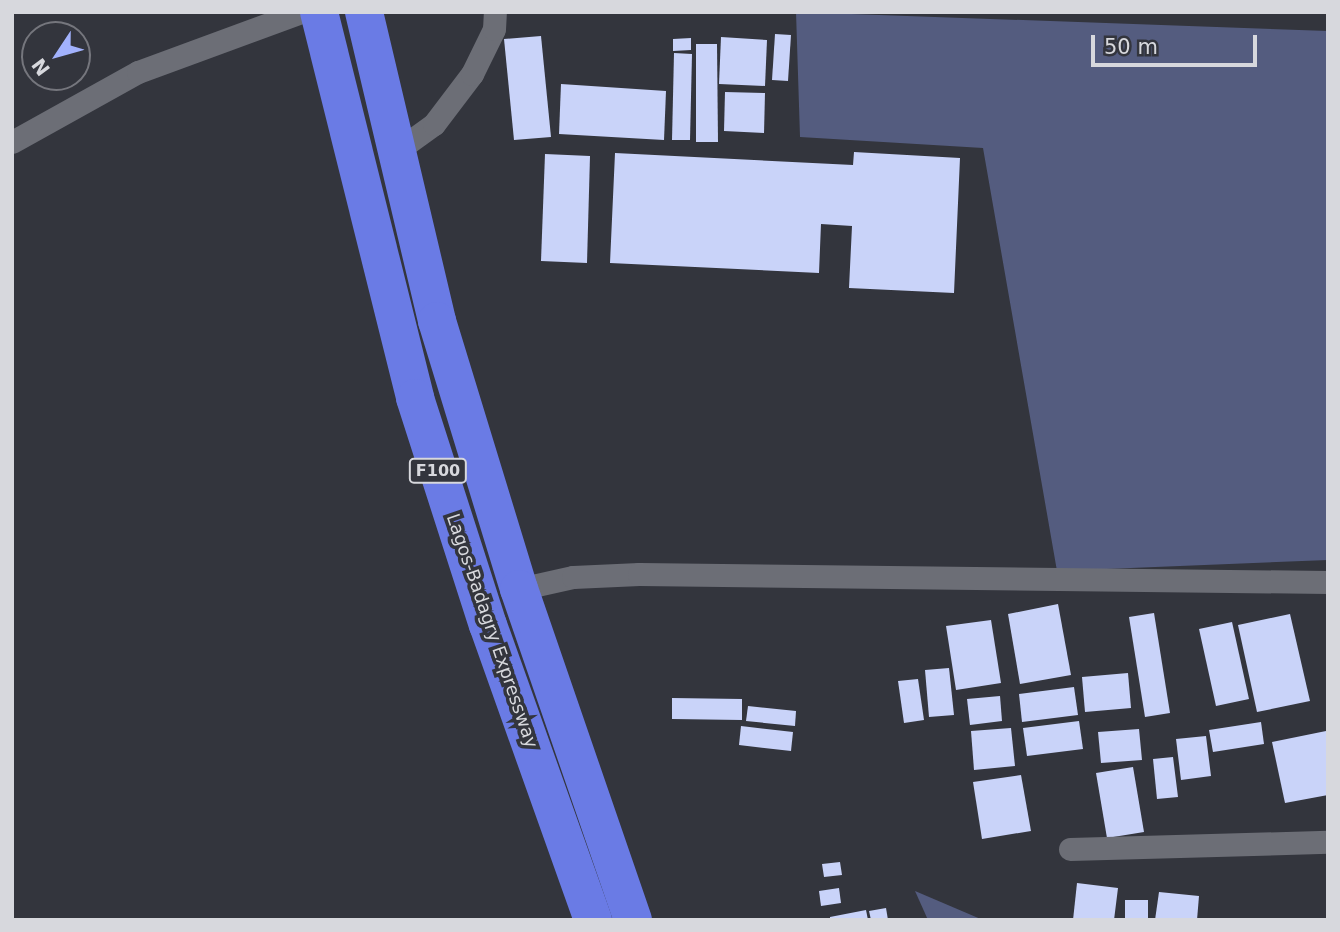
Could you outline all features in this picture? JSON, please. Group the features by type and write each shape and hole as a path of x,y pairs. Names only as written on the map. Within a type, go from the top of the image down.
{"highway":[{"name":"Lagos-Badagry Expressway","path":"319,12 415,398 488,625 593,920"},
{"name":"F100","path":"364,12 438,321 519,589 634,920"}],"street":[{"path":"12,142 138,72 301,12"},
{"path":"398,150 434,124 472,74 494,29 495,12"},
{"path":"519,589 573,577 639,574 1328,582"},
{"path":"1070,849 1328,842"}],"shaded area":[{"path":"796,12 1328,31 1328,560 1057,571 983,148 800,137"},
{"path":"915,891 983,920 928,920"}],"building":[{"path":"775,34 791,35 788,81 772,80"},
{"path":"541,36 551,137 514,140 504,39"},
{"path":"721,37 767,40 765,86 719,84"},
{"path":"691,38 691,50 673,51 673,39"},
{"path":"696,44 717,44 718,142 696,142"},
{"path":"674,53 692,54 690,140 672,140"},
{"path":"561,84 666,91 664,140 559,134"},
{"path":"725,92 765,93 764,133 724,131"},
{"path":"854,152 960,158 954,293 849,288 852,226 821,224 819,273 610,263 615,153 853,165"},
{"path":"545,154 590,156 587,263 541,261"},
{"path":"1058,604 1071,675 1020,684 1008,614"},
{"path":"1154,613 1170,713 1145,717 1129,617"},
{"path":"1290,614 1310,701 1257,712 1238,625"},
{"path":"991,620 1001,683 956,690 946,626"},
{"path":"1232,622 1249,699 1216,706 1199,629"},
{"path":"949,668 954,715 929,717 925,670"},
{"path":"1128,673 1131,708 1085,712 1082,677"},
{"path":"918,679 924,720 904,723 898,681"},
{"path":"1074,687 1078,715 1022,722 1019,694"},
{"path":"1000,696 1002,721 970,725 967,699"},
{"path":"672,698 742,699 742,720 672,719"},
{"path":"748,706 796,711 795,726 746,721"},
{"path":"1079,721 1083,749 1027,756 1023,728"},
{"path":"1261,722 1264,744 1213,752 1209,730"},
{"path":"741,726 793,732 791,751 739,745"},
{"path":"1011,728 1015,766 974,770 971,731"},
{"path":"1139,729 1142,760 1101,763 1098,732"},
{"path":"1326,731 1328,795 1285,803 1272,742"},
{"path":"1206,736 1211,776 1181,780 1176,739"},
{"path":"1173,757 1178,797 1157,799 1153,759"},
{"path":"1133,767 1144,832 1107,838 1096,773"},
{"path":"1021,775 1031,831 982,839 973,782"},
{"path":"840,862 842,875 824,877 822,864"},
{"path":"1077,883 1118,888 1114,920 1073,920"},
{"path":"839,888 841,903 821,906 819,891"},
{"path":"1159,892 1199,896 1197,920 1155,920"},
{"path":"1125,900 1148,900 1148,920 1125,920"},
{"path":"886,908 888,920 871,920 869,911"},
{"path":"866,910 868,920 830,920 830,917"}]}
